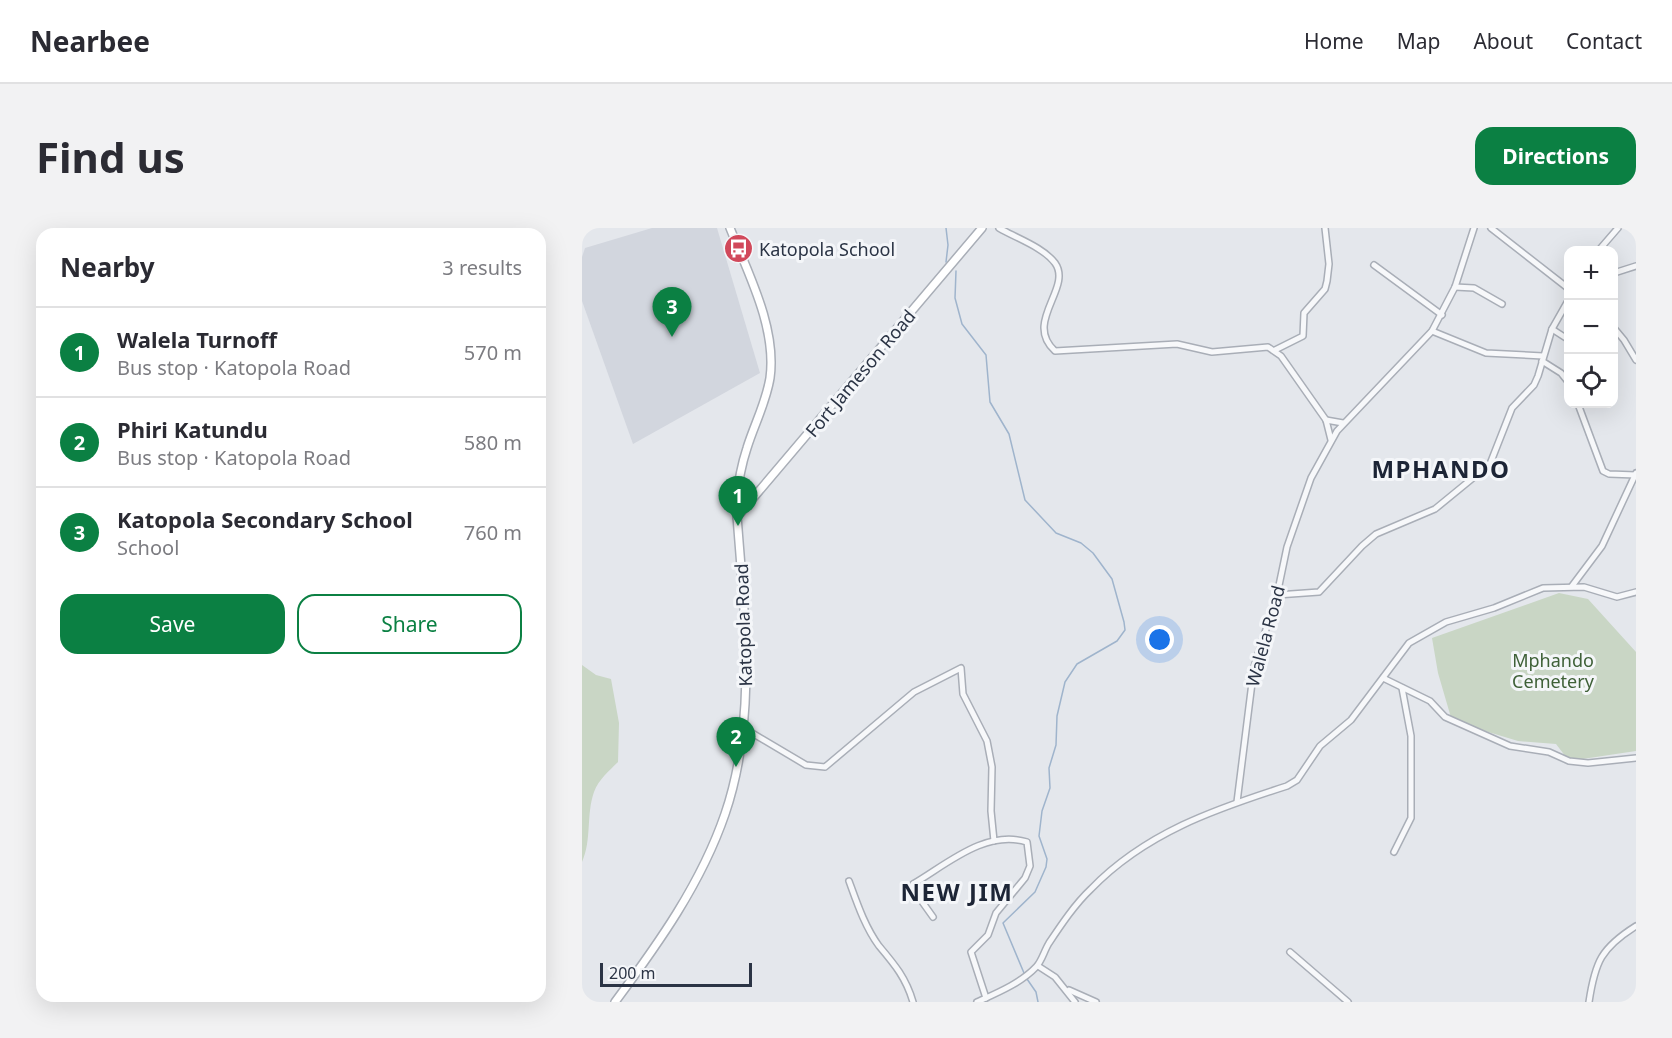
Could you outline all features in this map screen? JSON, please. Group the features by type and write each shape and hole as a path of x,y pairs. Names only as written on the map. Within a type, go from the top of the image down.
{"street":[{"name":"Katopola Road","path":"615,1002 668,927 705,861 727,806 742,727 746,669 737,517 738,480 770,377 765,323 730,228"},
{"name":"Fort Jameson Road","path":"737,517 982,228"},
{"path":"999,228 1049,256 1059,270 1056,292 1049,303 1045,325 1051,347 1056,351 1177,344 1212,352 1257,346 1275,350 1303,336 1304,313 1325,289 1329,264 1325,228"},
{"name":"Walela Road","path":"1237,802 1248,721 1249,691 1277,595 1287,547 1311,478 1331,440 1343,423 1432,331 1455,287 1474,228"},
{"path":"1491,228 1564,285"},
{"path":"1602,246 1618,228"},
{"path":"1374,266 1442,315"},
{"path":"1618,272 1636,266"},
{"path":"1455,287 1474,288 1502,304"},
{"path":"1277,595 1320,592 1376,534 1435,509 1483,471 1496,452 1512,408 1534,385 1552,329 1564,309"},
{"path":"1552,329 1564,337"},
{"path":"1432,331 1486,353 1543,359 1564,377"},
{"path":"1618,333 1636,360"},
{"path":"1275,350 1326,420 1331,440"},
{"path":"1572,586 1610,533 1636,474 1609,474 1604,471 1580,408"},
{"path":"1326,420 1343,423"},
{"path":"977,1002 1038,966 1048,944 1074,909 1112,868 1166,831 1237,802 1287,786 1297,780 1320,746 1351,720 1409,643 1446,622 1494,608 1533,591 1572,586 1617,597 1636,592"},
{"path":"742,727 806,765 825,767 914,692 961,668 963,694 987,741 992,767 991,811 994,842"},
{"path":"1383,678 1430,701 1445,717 1510,746 1549,752 1569,761 1588,763 1636,758"},
{"path":"1394,852 1411,818 1411,736 1402,688"},
{"path":"933,916 913,889 913,884 958,854 994,842 1027,842 1030,866 1025,878 996,913 988,935 971,952 986,998"},
{"path":"849,881 869,929 908,982 914,1002"},
{"path":"1589,1002 1594,971 1600,957 1612,942 1636,926"},
{"path":"1290,952 1348,1002"},
{"path":"1038,966 1068,990 1096,1002"},
{"path":"1068,990 1075,1002"}],"shaded area":[{"path":"652,228 717,228 760,373 633,444 582,301 582,257 585,248"}],"green space":[{"name":"Mphando Cemetery","path":"1559,593 1588,599 1636,652 1636,751 1569,761 1556,744 1518,741 1452,721 1438,673 1432,638"},
{"path":"582,665 596,675 611,679 619,723 618,762 601,779 594,792 587,845 582,862"}],"waterway":[{"path":"946,228 948,245 946,262"},
{"path":"956,271 955,298 962,324 986,355 990,402 1009,434 1025,500 1056,533 1081,543 1093,553 1112,579 1125,630 1117,641 1077,664 1065,682 1057,716 1056,745 1049,768 1050,788 1042,811 1039,836 1047,859 1046,867 1035,892 1003,923 1024,973"},
{"path":"1027,979 1036,992 1038,1002"}],"place":[{"name":"Katopola School","path":"738,249"},
{"name":"Katopola Secondary School","path":"672,337"},
{"name":"Walela Turnoff","path":"738,526"},
{"name":"Phiri Katundu","path":"736,767"}],"district":[{"name":"MPHANDO","path":"1441,468"},
{"name":"NEW JIM","path":"957,891"}]}
